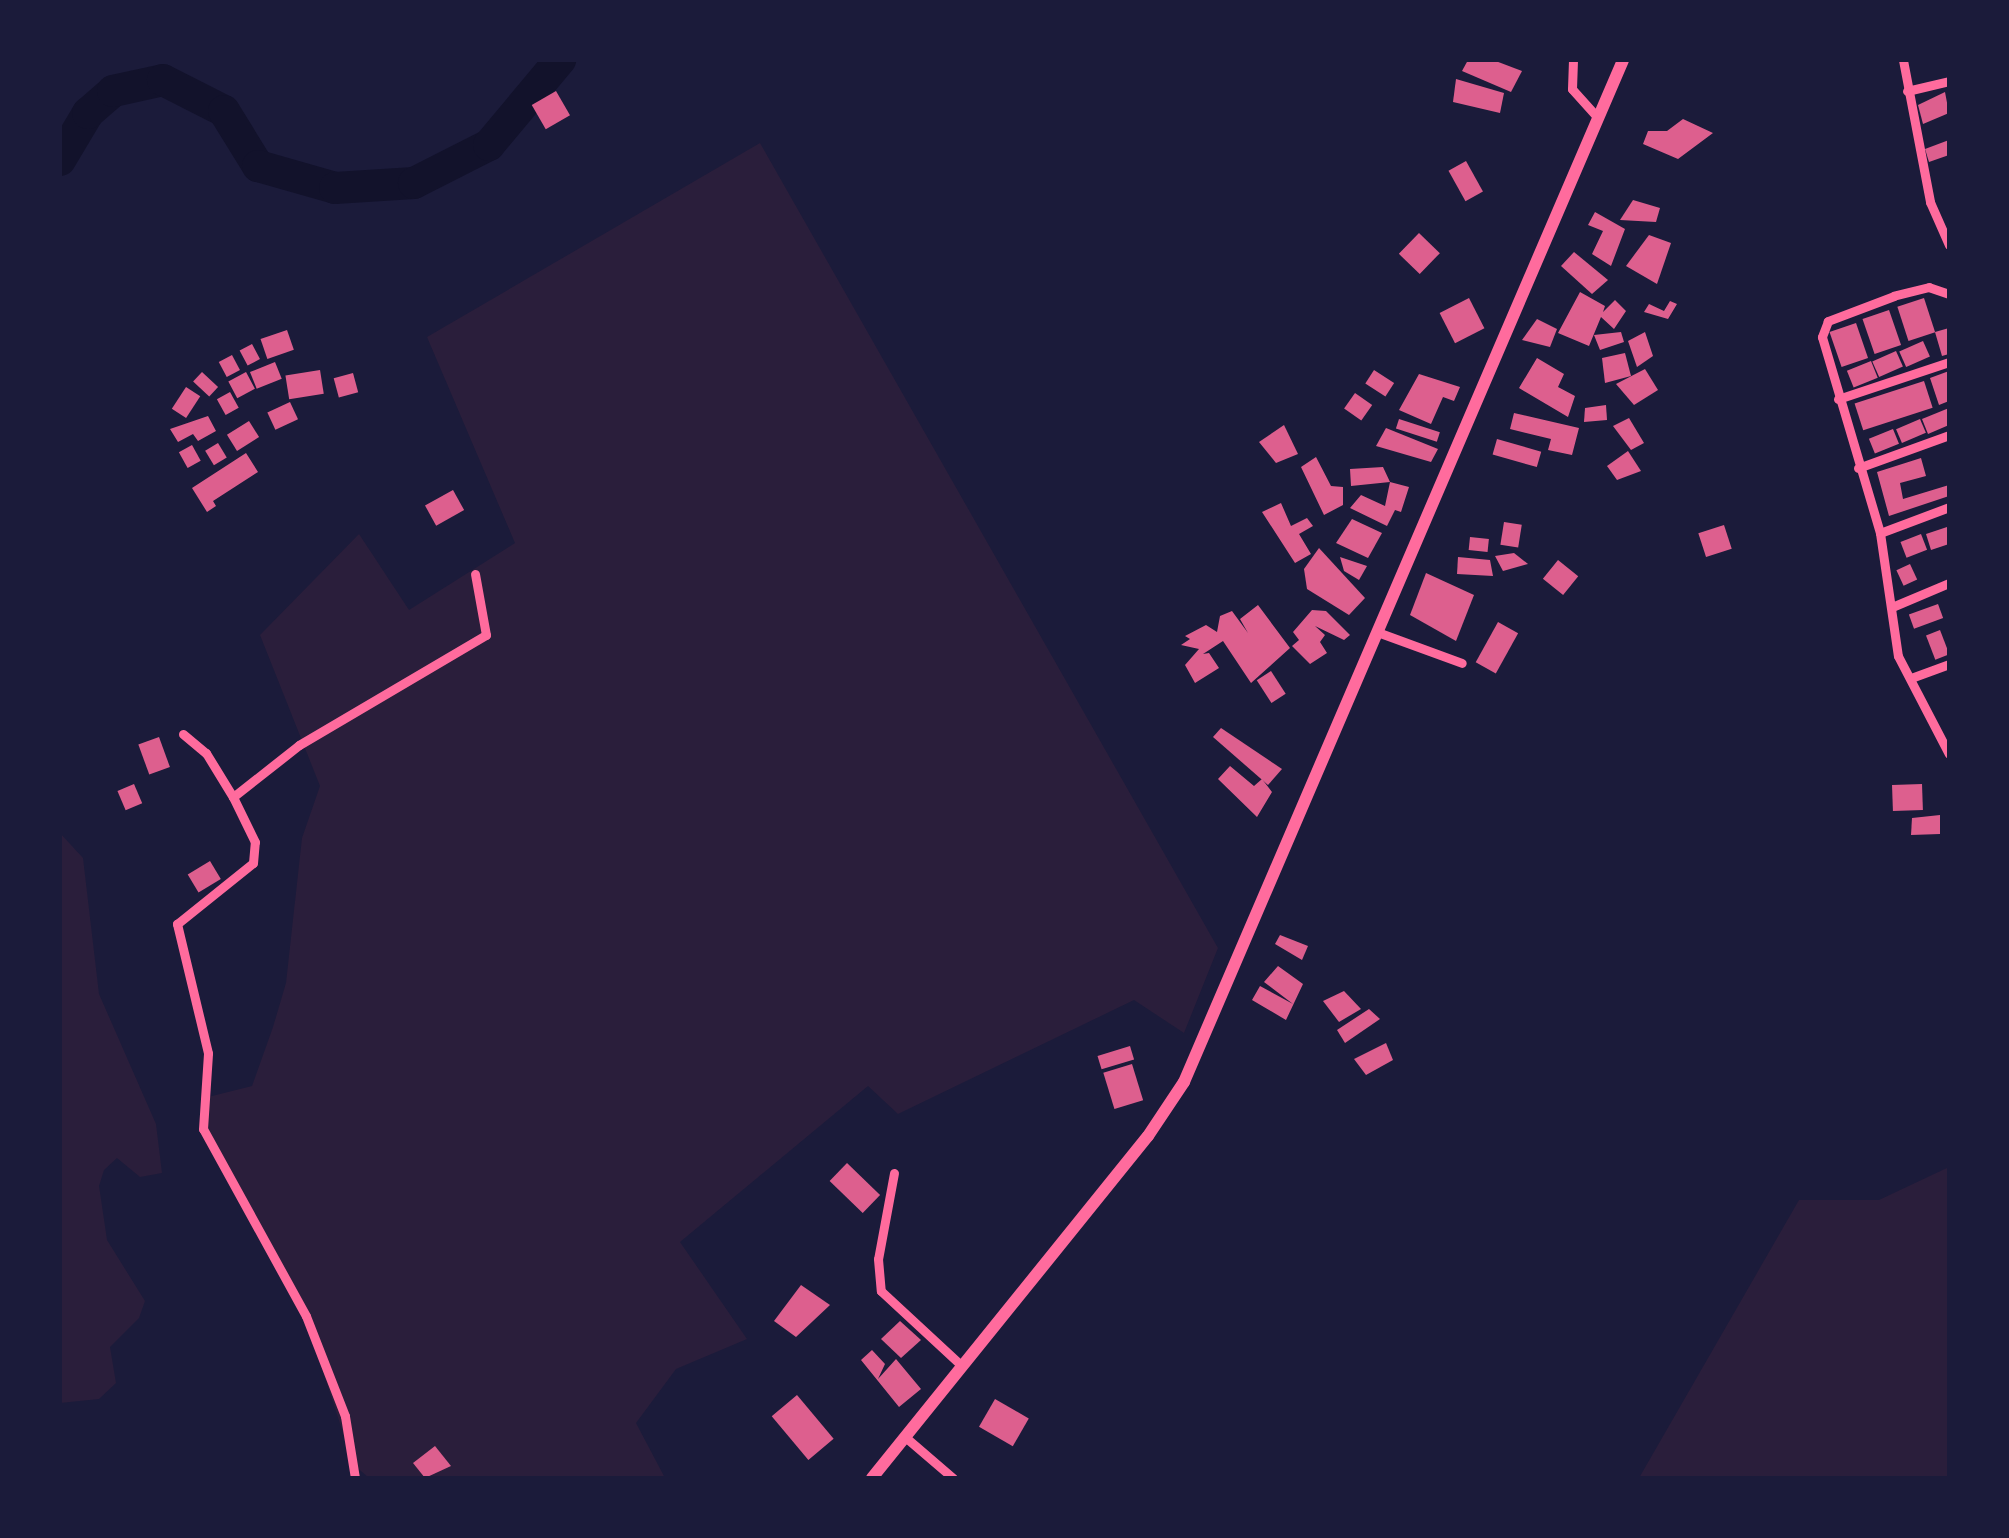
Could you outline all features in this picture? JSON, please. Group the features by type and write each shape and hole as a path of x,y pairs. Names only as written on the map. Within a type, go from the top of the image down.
{"main road":[{"path":"872,1478 1148,1136 1184,1082 1623,60"}],"street":[{"path":"1573,60 1572,88 1598,118"},
{"path":"1903,60 1930,202 1949,245"},
{"path":"1907,91 1949,82"},
{"path":"1949,294 1920,287 1828,322 1822,336 1880,534 1898,656 1949,754"},
{"path":"1838,399 1949,362"},
{"path":"1858,468 1949,435"},
{"path":"1880,534 1949,507"},
{"path":"233,797 299,744 486,635 475,574"},
{"path":"1892,607 1949,583"},
{"path":"1380,633 1462,663"},
{"path":"1911,678 1949,664"},
{"path":"183,734 206,753 255,842 253,863 176,924 208,1053 200,1115 246,1215 279,1259 306,1316 345,1416 355,1478"},
{"path":"894,1174 878,1280 889,1301 962,1366"},
{"path":"904,1436 953,1478"}],"shaded area":[{"path":"760,143 1218,948 1184,1033 1134,1000 898,1114 868,1086 680,1242 747,1339 676,1369 636,1423 665,1478 369,1478 353,1464 301,1303 206,1128 204,1098 252,1086 273,1027 286,983 302,838 320,786 260,635 359,534 409,610 515,543 427,337"},
{"path":"60,833 83,858 99,994 156,1124 162,1173 140,1177 117,1158 104,1170 99,1186 107,1240 145,1301 139,1318 110,1347 116,1383 99,1399 60,1403"},
{"path":"1949,1167 1949,1478 1639,1478 1799,1200 1879,1200"}],"building":[{"path":"1468,60 1493,60 1522,71 1511,92 1462,71"},
{"path":"1456,79 1504,93 1500,113 1453,102"},
{"path":"556,91 570,115 546,129 532,105"},
{"path":"1945,92 1949,113 1923,124 1918,105"},
{"path":"1683,119 1713,133 1678,159 1643,144 1648,131 1667,131"},
{"path":"1949,140 1949,155 1929,162 1925,149"},
{"path":"1466,161 1483,192 1465,201 1449,171"},
{"path":"1633,200 1660,208 1656,222 1620,220"},
{"path":"1595,212 1625,229 1611,266 1592,254 1603,231 1588,225"},
{"path":"1419,233 1440,253 1420,274 1399,254"},
{"path":"1649,235 1671,243 1657,284 1626,266"},
{"path":"1574,252 1608,280 1592,294 1561,266"},
{"path":"1580,292 1605,306 1603,312 1615,300 1626,311 1614,329 1601,317 1589,346 1558,333"},
{"path":"1469,298 1484,328 1455,343 1440,313"},
{"path":"1924,298 1935,332 1908,341 1897,307"},
{"path":"1670,301 1677,304 1668,319 1644,312 1649,304 1664,311"},
{"path":"1889,310 1901,345 1875,354 1863,319"},
{"path":"1537,319 1557,329 1550,347 1522,340"},
{"path":"1856,323 1868,358 1842,367 1830,332"},
{"path":"1949,328 1949,354 1942,356 1935,332"},
{"path":"287,330 294,350 267,359 261,339"},
{"path":"1621,332 1624,342 1600,350 1594,335"},
{"path":"1645,332 1653,356 1637,367 1628,341"},
{"path":"1923,341 1930,357 1906,367 1899,352"},
{"path":"252,344 260,359 248,366 240,351"},
{"path":"1896,351 1903,367 1879,377 1872,362"},
{"path":"1625,353 1631,376 1605,383 1602,358"},
{"path":"232,355 240,370 227,377 219,362"},
{"path":"1537,358 1564,374 1558,387 1575,396 1568,417 1519,388"},
{"path":"1871,361 1878,378 1854,387 1847,371"},
{"path":"275,362 282,379 257,389 250,372"},
{"path":"1645,369 1658,390 1634,405 1616,384"},
{"path":"320,370 324,394 289,399 285,375"},
{"path":"1374,370 1394,383 1385,396 1365,383"},
{"path":"1949,371 1949,401 1939,405 1930,378"},
{"path":"202,372 218,387 209,397 193,382"},
{"path":"246,372 255,389 237,398 228,381"},
{"path":"353,373 358,392 339,397 334,378"},
{"path":"1419,374 1460,387 1454,401 1443,397 1431,424 1399,410"},
{"path":"1924,381 1933,408 1863,430 1855,404"},
{"path":"186,387 200,396 186,418 172,409"},
{"path":"230,392 239,408 226,415 217,399"},
{"path":"1355,393 1372,405 1361,421 1344,409"},
{"path":"290,402 298,419 275,430 267,413"},
{"path":"1606,405 1607,420 1584,422 1585,408"},
{"path":"1949,408 1949,425 1928,434 1922,419"},
{"path":"1514,413 1579,428 1572,455 1548,450 1551,439 1510,429"},
{"path":"208,416 216,431 198,441 193,434 178,442 170,429"},
{"path":"1629,418 1644,443 1631,450 1613,426"},
{"path":"1399,419 1440,432 1437,442 1396,429"},
{"path":"1920,419 1926,433 1902,443 1896,429"},
{"path":"249,421 259,437 237,451 227,435"},
{"path":"1284,425 1298,454 1276,463 1259,442"},
{"path":"1386,428 1438,449 1431,462 1376,446"},
{"path":"1893,429 1899,444 1875,454 1869,439"},
{"path":"1497,439 1541,452 1537,467 1493,454"},
{"path":"218,443 227,458 214,465 205,451"},
{"path":"192,445 201,461 188,468 179,452"},
{"path":"1628,451 1641,471 1617,480 1607,466"},
{"path":"246,453 258,472 213,501 216,506 207,512 192,488"},
{"path":"1316,457 1331,486 1343,487 1343,505 1324,515 1301,467"},
{"path":"1921,458 1926,476 1900,483 1903,499 1949,485 1949,496 1889,516 1877,472"},
{"path":"1383,467 1390,482 1351,486 1350,469"},
{"path":"1390,482 1409,487 1401,512 1395,510 1387,526 1350,508 1361,495 1385,506"},
{"path":"453,490 464,510 436,526 425,506"},
{"path":"1281,503 1291,526 1307,518 1313,526 1299,534 1311,554 1295,563 1262,512"},
{"path":"1352,519 1382,533 1368,558 1336,543"},
{"path":"1504,522 1522,525 1518,548 1500,545"},
{"path":"1724,525 1732,549 1706,557 1698,533"},
{"path":"1947,527 1949,544 1931,550 1926,534"},
{"path":"1921,534 1927,550 1907,558 1900,542"},
{"path":"1470,537 1489,539 1488,552 1469,550"},
{"path":"1319,548 1365,598 1349,615 1307,589 1304,569"},
{"path":"1514,553 1528,564 1503,571 1495,556"},
{"path":"1340,557 1367,566 1359,580 1344,571"},
{"path":"1458,557 1490,560 1493,576 1457,574"},
{"path":"1558,560 1578,576 1563,595 1543,579"},
{"path":"1910,564 1917,579 1904,586 1896,570"},
{"path":"1426,573 1474,595 1456,641 1410,615"},
{"path":"1938,604 1943,618 1914,629 1909,615"},
{"path":"1258,605 1290,648 1251,683 1223,641 1203,654 1209,653 1219,668 1195,683 1185,665 1199,649 1181,645 1190,639 1185,636 1206,625 1217,632 1220,616 1232,611 1248,633 1240,619"},
{"path":"1312,610 1326,611 1350,635 1344,640 1315,626 1325,635 1320,642 1327,653 1310,664 1292,646 1299,640 1293,632"},
{"path":"1498,622 1518,633 1496,673 1476,662"},
{"path":"1940,630 1949,654 1935,660 1926,635"},
{"path":"1271,671 1286,694 1271,703 1257,680"},
{"path":"1221,728 1282,769 1268,785 1213,737"},
{"path":"159,737 170,767 149,775 138,745"},
{"path":"1230,766 1254,786 1262,779 1272,792 1257,817 1218,779"},
{"path":"134,784 142,803 126,810 117,791"},
{"path":"1922,784 1923,810 1893,811 1892,785"},
{"path":"1940,815 1940,834 1911,835 1912,818"},
{"path":"210,861 221,879 199,892 188,874"},
{"path":"1280,935 1308,946 1302,960 1275,944"},
{"path":"1278,966 1303,984 1286,1020 1252,1000 1260,986 1293,1004 1264,982"},
{"path":"1344,991 1361,1009 1339,1022 1323,1001"},
{"path":"1369,1009 1380,1019 1345,1043 1337,1030"},
{"path":"1386,1043 1393,1060 1366,1075 1354,1059"},
{"path":"1130,1046 1134,1059 1102,1069 1097,1056"},
{"path":"1132,1064 1143,1100 1114,1109 1103,1073"},
{"path":"847,1163 880,1195 863,1213 830,1181"},
{"path":"801,1285 830,1305 796,1337 774,1321"},
{"path":"900,1321 921,1340 901,1358 881,1339"},
{"path":"872,1350 885,1364 878,1379 896,1359 921,1389 899,1407 861,1360"},
{"path":"797,1395 834,1439 808,1460 772,1416"},
{"path":"995,1399 1029,1418 1013,1446 979,1427"},
{"path":"435,1446 451,1466 425,1478 413,1463"}],"waterway":[{"path":"60,160 88,113 113,91 163,80 224,111 258,166 335,188 414,183 489,145 560,60"}]}
